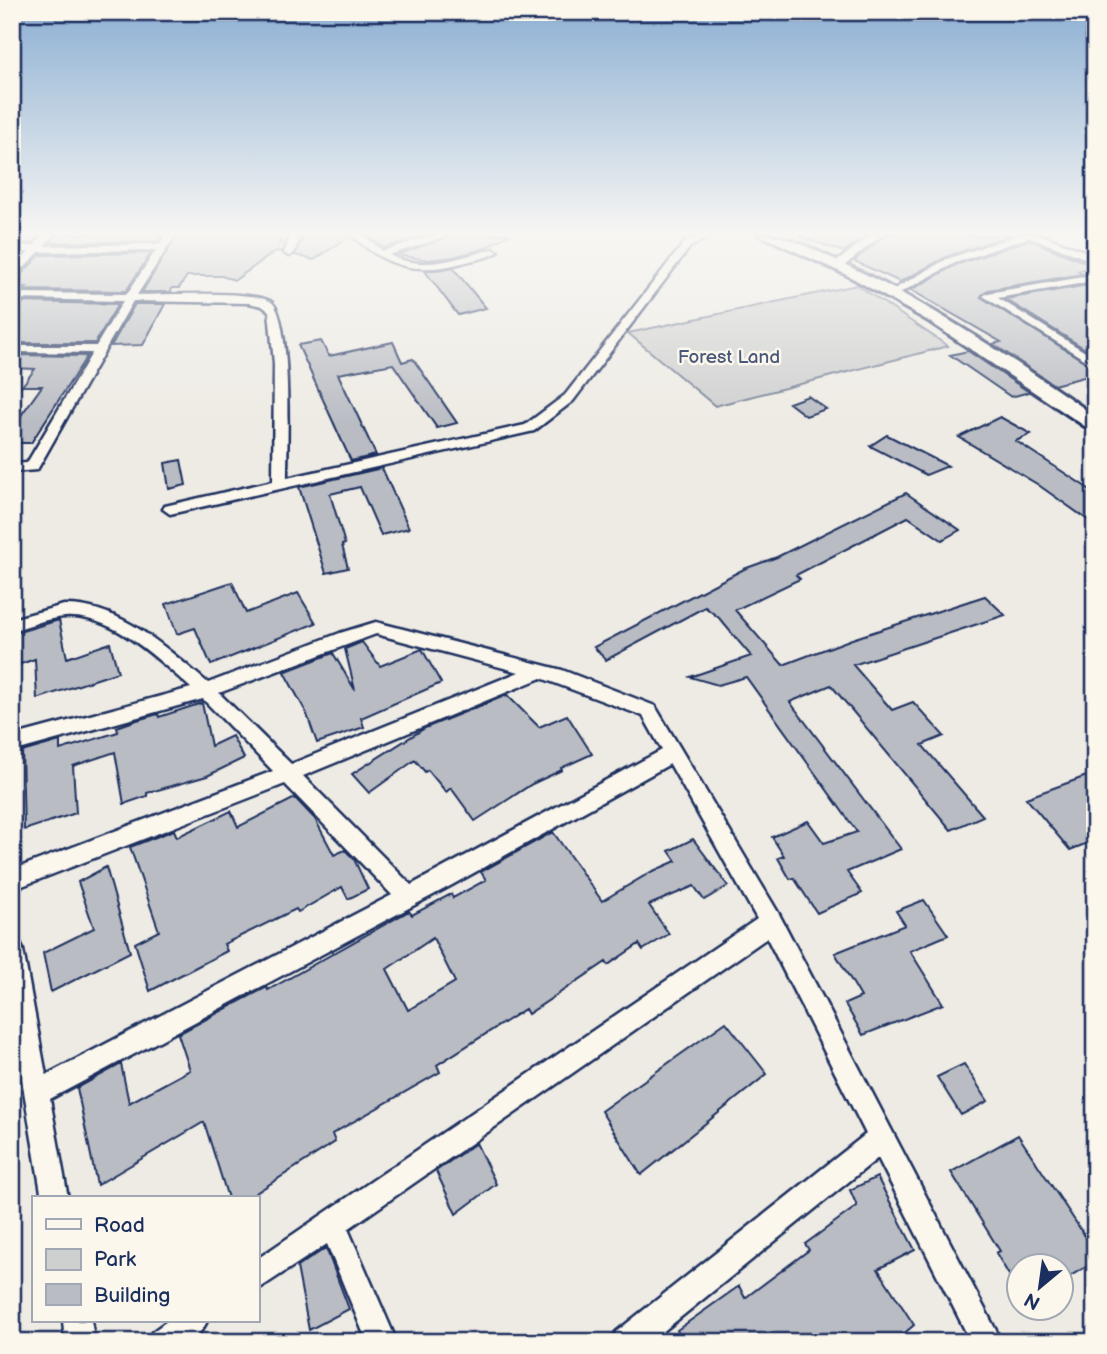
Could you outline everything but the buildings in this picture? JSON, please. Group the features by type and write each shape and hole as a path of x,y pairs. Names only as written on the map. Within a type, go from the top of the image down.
{"street":[{"path":"59,297 233,299 267,304 275,311 279,339 280,482"},
{"path":"170,509 280,482 529,428 569,398 647,297"},
{"path":"900,297 932,315 1094,422"},
{"path":"990,297 1095,363"},
{"path":"12,468 32,467 130,299"},
{"path":"12,349 100,350"},
{"path":"12,625 48,614 70,611 103,618 154,647 206,691 409,897"},
{"path":"12,744 206,691 346,636 376,628 540,671 649,711 771,922 987,1342"},
{"path":"12,880 287,774 540,671"},
{"path":"37,1093 409,897 672,754"},
{"path":"259,1275 771,922"},
{"path":"12,950 55,1196"},
{"path":"626,1342 882,1138"},
{"path":"332,1224 382,1342"},
{"path":"76,1322 80,1342"},
{"path":"162,1342 191,1322"}],"green space":[{"name":"Forest Land","path":"799,297 875,297 948,346 715,406 628,333"}]}
